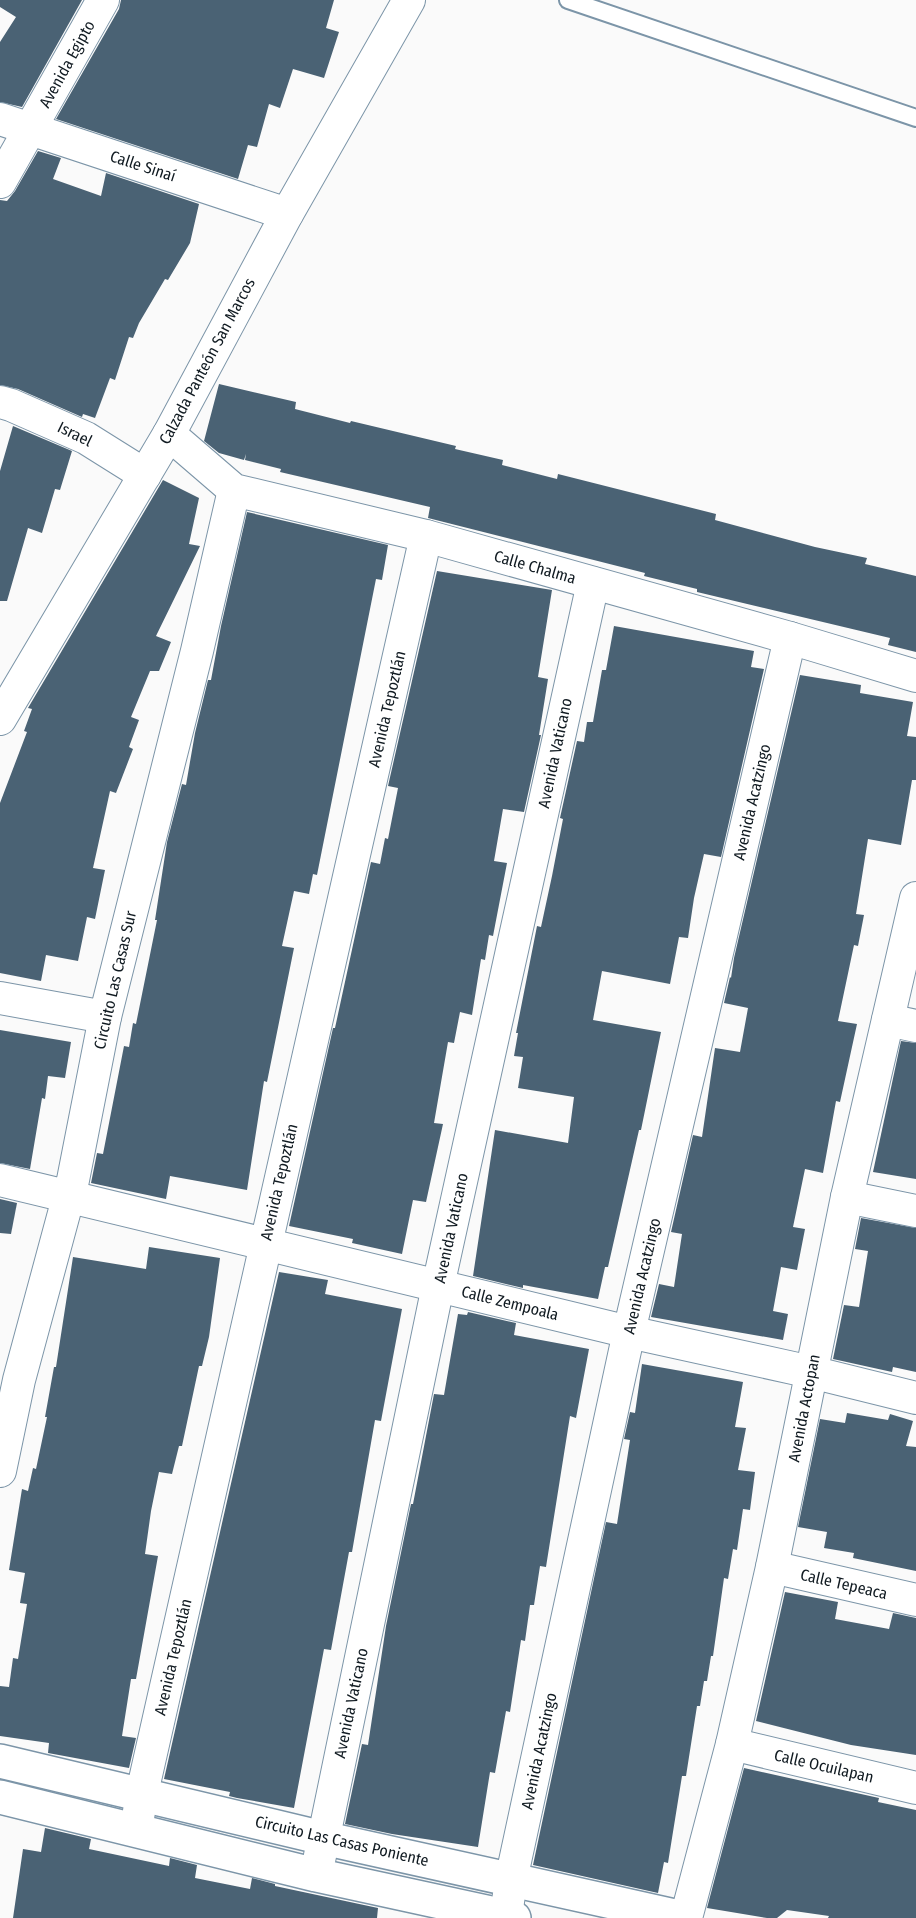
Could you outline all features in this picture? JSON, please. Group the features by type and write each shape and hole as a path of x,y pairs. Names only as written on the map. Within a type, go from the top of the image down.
{"street":[{"name":"Avenida Egipto","path":"32,129 103,0"},
{"name":"Calzada Panteón San Marcos","path":"0,719 169,434 286,214 409,0"},
{"name":"Calle Sinaí","path":"0,119 286,214"},
{"path":"0,182 32,129"},
{"name":"Israel","path":"0,402 86,438 145,475"},
{"name":"Calle Chalma","path":"169,434 234,490 426,536 790,638 916,676"},
{"name":"Circuito Las Casas Sur","path":"0,1471 10,1377 69,1196 105,1017 197,651 234,490"},
{"name":"Avenida Tepoztlán","path":"136,1830 142,1793 426,536"},
{"name":"Avenida Vaticano","path":"315,1875 438,1286 593,583"},
{"name":"Avenida Acatzingo","path":"510,1917 511,1880 629,1332 790,638"},
{"name":"Avenida Actopan","path":"685,1918 732,1744 772,1567 847,1197 902,1023 916,898"},
{"path":"0,998 105,1017"},
{"name":"Calle Zempoala","path":"0,1180 265,1246 916,1398"},
{"path":"847,1197 916,1211"},
{"name":"Calle Tepeaca","path":"772,1567 916,1600"},
{"name":"Calle Ocuilapan","path":"732,1744 916,1788"},
{"name":"Circuito Las Casas Poniente","path":"0,1761 142,1793 323,1838 685,1918"},
{"path":"0,1797 315,1875 510,1917"}],"lane":[{"path":"568,0 916,118"}],"building":[{"path":"0,0 82,0 22,107 0,102 0,42 16,17 0,7"},
{"path":"121,0 334,0 326,28 339,32 324,78 293,69 280,108 269,104 257,147 248,145 238,179 56,119 119,9"},
{"path":"38,151 61,158 53,179 101,196 106,173 199,204 190,243 168,280 165,279 139,323 133,338 129,337 115,380 110,378 95,418 83,414 82,417 18,389 0,385 0,200 7,201 15,191"},
{"path":"219,384 296,402 295,409 456,446 455,449 503,460 502,465 557,479 558,474 716,514 715,520 815,547 867,558 865,564 916,576 916,652 888,645 890,638 697,592 697,589 644,576 645,573 428,518 430,507 280,472 281,469 245,460 246,454 244,460 219,453 204,441"},
{"path":"13,426 72,451 60,490 55,489 42,533 28,528 7,601 0,601 0,471"},
{"path":"163,480 199,498 189,544 200,546 156,636 171,642 159,671 150,671 131,717 139,720 129,747 133,749 116,793 110,791 93,868 105,870 95,919 87,917 78,961 46,955 41,981 0,973 0,803 27,732 24,731 32,709 28,708"},
{"path":"247,512 388,545 382,580 376,579 317,875 313,874 309,894 294,891 282,946 294,948 267,1082 264,1081 247,1190 170,1176 166,1199 91,1183 97,1153 103,1154 124,1046 129,1047 133,1023 136,1024 157,920 155,920 167,842 182,784 186,785 195,733 208,680 211,680"},
{"path":"437,571 552,590 538,677 548,679 539,735 541,735 524,812 503,809 494,861 507,863 493,936 489,935 485,960 481,959 472,1015 460,1012 454,1043 448,1042 434,1123 443,1124 426,1202 413,1200 402,1254 352,1243 353,1239 289,1226 371,862 380,864 385,838 388,839 398,788 388,786"},
{"path":"614,626 754,651 751,667 764,669 721,857 704,854 688,938 679,937 670,984 602,971 593,1020 661,1032 641,1130 639,1130 608,1267 605,1267 598,1299 523,1285 523,1288 473,1276 495,1130 568,1143 574,1097 518,1088 523,1057 514,1056 518,1033 516,1033 537,926 541,927 552,876 563,819 560,818 577,741 584,742 587,722 593,722 602,670 606,670"},
{"path":"800,675 861,685 860,693 913,702 907,736 916,737 916,780 912,780 901,845 868,839 856,914 864,915 858,946 854,945 838,1021 857,1024 840,1102 836,1101 823,1173 805,1169 793,1227 805,1229 797,1270 781,1267 773,1311 788,1314 783,1340 651,1317 659,1284 674,1287 682,1234 671,1232 693,1135 702,1137 715,1048 740,1052 748,1008 724,1003"},
{"path":"0,1030 71,1042 65,1078 48,1076 30,1169 0,1163"},
{"path":"901,1041 916,1043 916,1179 873,1172"},
{"path":"0,1199 17,1203 11,1234 0,1233"},
{"path":"861,1218 916,1228 916,1372 893,1367 892,1372 833,1359 844,1305 859,1307 868,1251 855,1249"},
{"path":"149,1247 220,1258 209,1337 202,1366 199,1366 182,1446 179,1446 172,1474 159,1472 151,1511 145,1554 158,1556 136,1679 131,1679 122,1736 136,1738 129,1768 48,1753 49,1743 0,1736 0,1686 9,1687 13,1658 18,1659 27,1604 20,1603 25,1573 9,1570 22,1489 28,1491 33,1468 36,1469 47,1417 45,1417 54,1367 56,1367 73,1257 146,1269"},
{"path":"279,1272 328,1280 325,1294 402,1309 381,1421 375,1420 352,1552 349,1552 331,1650 324,1649 294,1808 237,1798 229,1796 230,1792 164,1779"},
{"path":"468,1312 516,1323 514,1335 589,1349 576,1418 570,1416 546,1567 540,1566 534,1605 530,1605 525,1641 521,1640 510,1712 506,1711 495,1773 490,1772 478,1847 392,1834 345,1824 362,1744 368,1745 386,1626 434,1394 444,1395 458,1314 467,1315"},
{"path":"642,1364 743,1382 735,1427 746,1428 738,1470 755,1472 750,1510 743,1509 737,1550 733,1549 728,1579 724,1578 713,1656 711,1656 707,1681 704,1681 700,1706 697,1706 686,1776 682,1776 668,1863 664,1862 658,1893 533,1865 606,1522 617,1524 630,1440 624,1439 630,1412 635,1413"},
{"path":"847,1413 888,1420 890,1414 913,1421 906,1446 916,1447 916,1571 853,1558 854,1553 824,1548 827,1532 798,1527 820,1419 845,1423"},
{"path":"785,1592 838,1602 835,1619 889,1629 893,1613 916,1618 916,1755 851,1745 756,1721"},
{"path":"744,1768 879,1798 878,1802 916,1810 916,1918 828,1918 829,1916 787,1910 777,1918 767,1918 707,1908"},
{"path":"45,1828 91,1839 89,1849 169,1866 170,1858 197,1865 195,1878 250,1889 252,1878 275,1884 275,1886 378,1908 377,1918 13,1918 23,1849 41,1852"}]}
